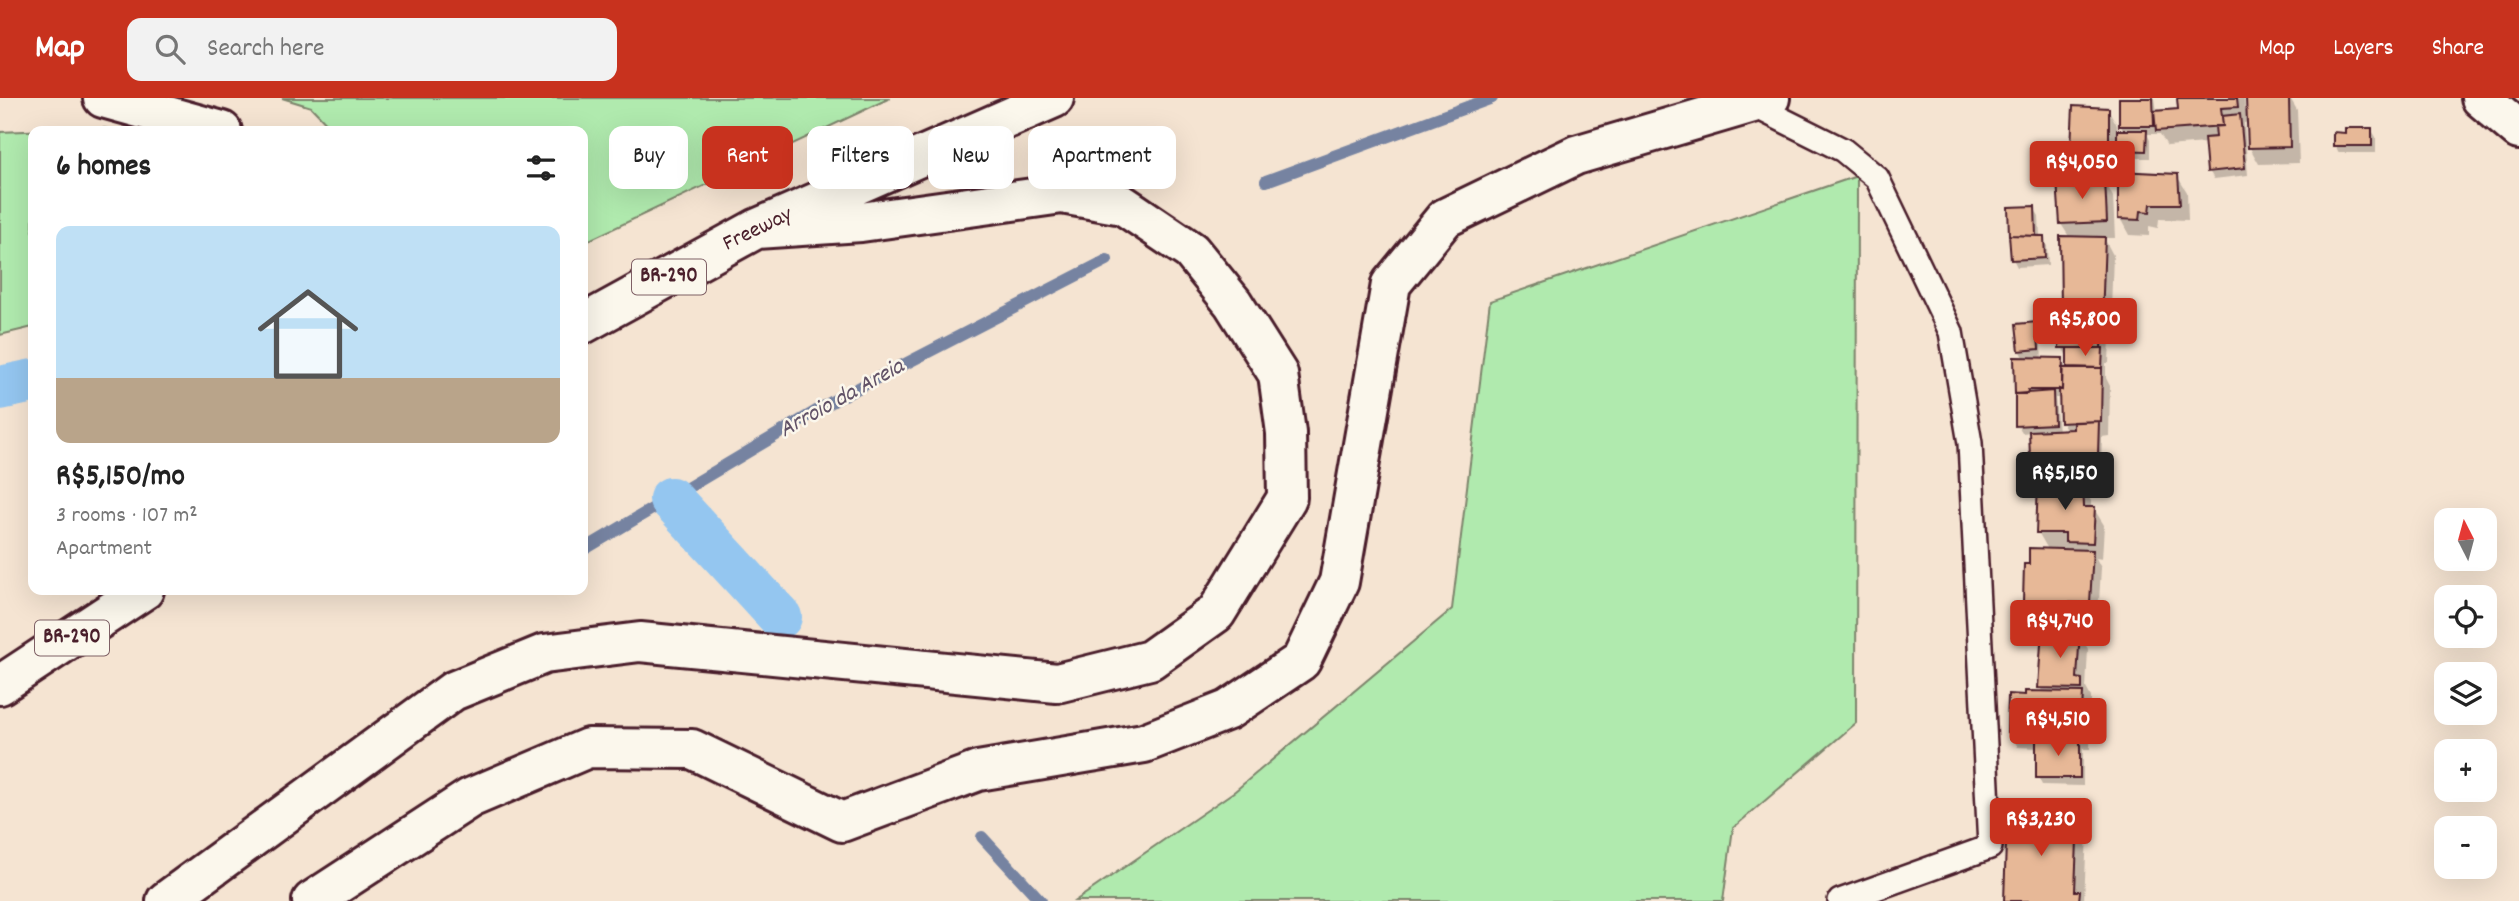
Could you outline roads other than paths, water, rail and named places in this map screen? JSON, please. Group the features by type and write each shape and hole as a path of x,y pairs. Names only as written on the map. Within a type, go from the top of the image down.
{"main road":[{"path":"103,98 204,126"},
{"name":"Freeway","path":"588,321 756,229 1054,98"},
{"path":"2481,98 2519,130"},
{"path":"312,901 470,799 588,748 692,749 842,822 978,771 1144,743 1228,710 1301,661 1339,582 1391,284 1445,218 1576,155 1760,101"},
{"path":"166,901 453,691 544,654 639,642 1057,683 1150,660 1216,613 1287,498 1286,433 1278,374 1233,303 1191,251 1123,205 1062,194 861,222 756,229"},
{"name":"BR-290","path":"0,685 136,595"}],"lane":[{"path":"1760,101 1843,150 1877,178 1951,332 1970,443 1990,847 1840,901"}],"waterway":[{"name":"Arroio da Areia","path":"1266,181 1492,98"},
{"name":"Arroio da Areia","path":"588,547 835,400 1107,260"},
{"name":"Arroio da Areia","path":"0,388 28,382"},
{"path":"671,499 780,617"},
{"path":"982,837 1041,901"}]}
